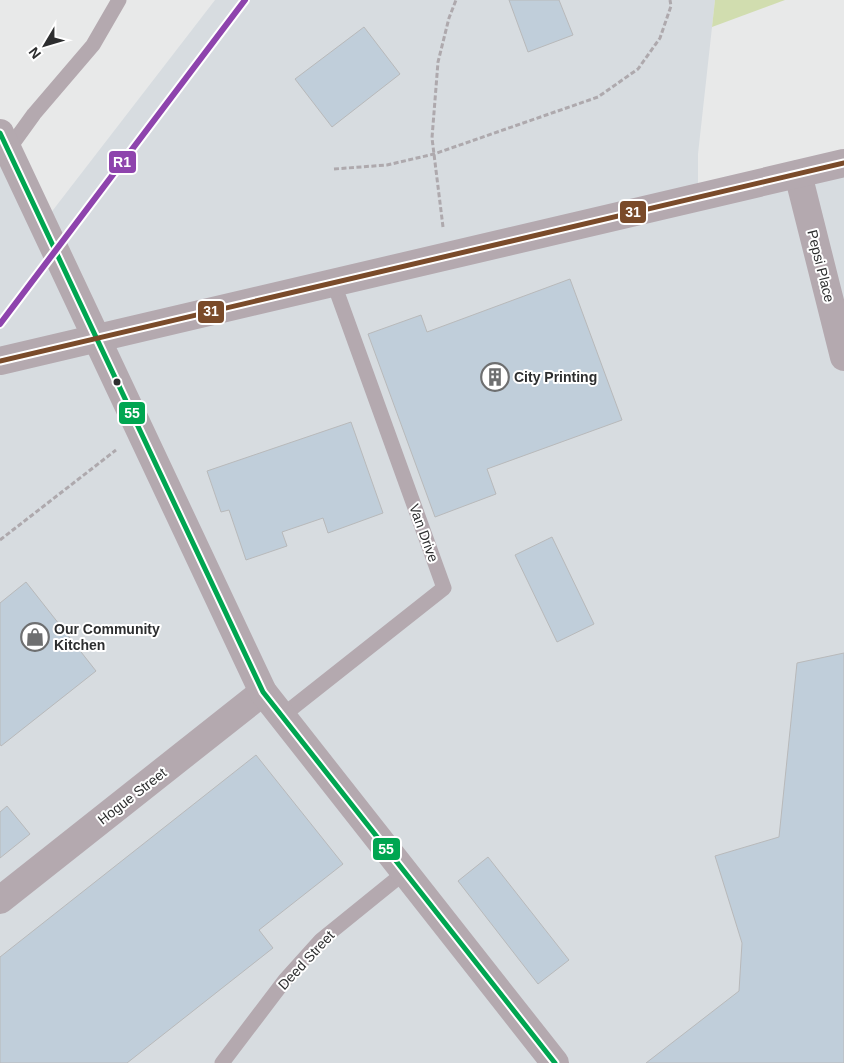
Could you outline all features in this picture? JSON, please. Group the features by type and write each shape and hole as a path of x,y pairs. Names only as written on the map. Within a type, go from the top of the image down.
{"street":[{"path":"4,142 263,692 555,1063"},
{"path":"0,361 844,163"},
{"name":"Pepsi Place","path":"798,174 844,357"},
{"name":"Hogue Street","path":"0,900 263,692"}],"lane":[{"path":"4,142 34,114 92,44 119,0"},
{"name":"Van Drive","path":"282,716 444,588 334,284"},
{"name":"Deed Street","path":"222,1063 285,980 321,940 405,872"}],"path":[{"path":"447,257 432,138 438,62 449,18 456,0"},
{"path":"334,168 387,165 434,154 598,97 638,70 660,38 671,6 670,0"},
{"path":"0,540 141,432"}],"shaded area":[{"path":"215,0 715,0 698,154 698,198 844,163 844,1063 0,1063 0,133 43,223"}],"green space":[{"path":"715,0 785,0 712,27"}],"building":[{"path":"509,0 559,0 573,35 528,52"},
{"path":"364,27 400,74 332,127 295,79"},
{"name":"City Printing","path":"570,279 622,420 487,469 496,494 435,517 368,334 421,315 427,332"},
{"path":"351,422 383,513 328,533 323,518 282,532 287,546 246,560 229,510 221,512 207,471"},
{"path":"552,537 594,624 557,642 515,555"},
{"name":"Our Community Kitchen","path":"26,582 96,671 1,746 0,603"},
{"path":"844,653 844,1063 646,1063 739,991 742,943 715,856 779,837 797,663"},
{"path":"256,755 343,864 259,930 273,948 127,1063 0,1063 0,957"},
{"path":"7,806 30,834 0,858 0,812"},
{"path":"488,857 569,960 538,984 458,881"}],"transit line":[{"name":"R1","path":"0,324 245,0"},
{"name":"55","path":"0,133 263,692 555,1063"},
{"name":"31","path":"0,361 844,163"}],"place":[{"name":"City Printing","path":"495,377"},
{"name":"Our Community Kitchen","path":"35,637"}]}
